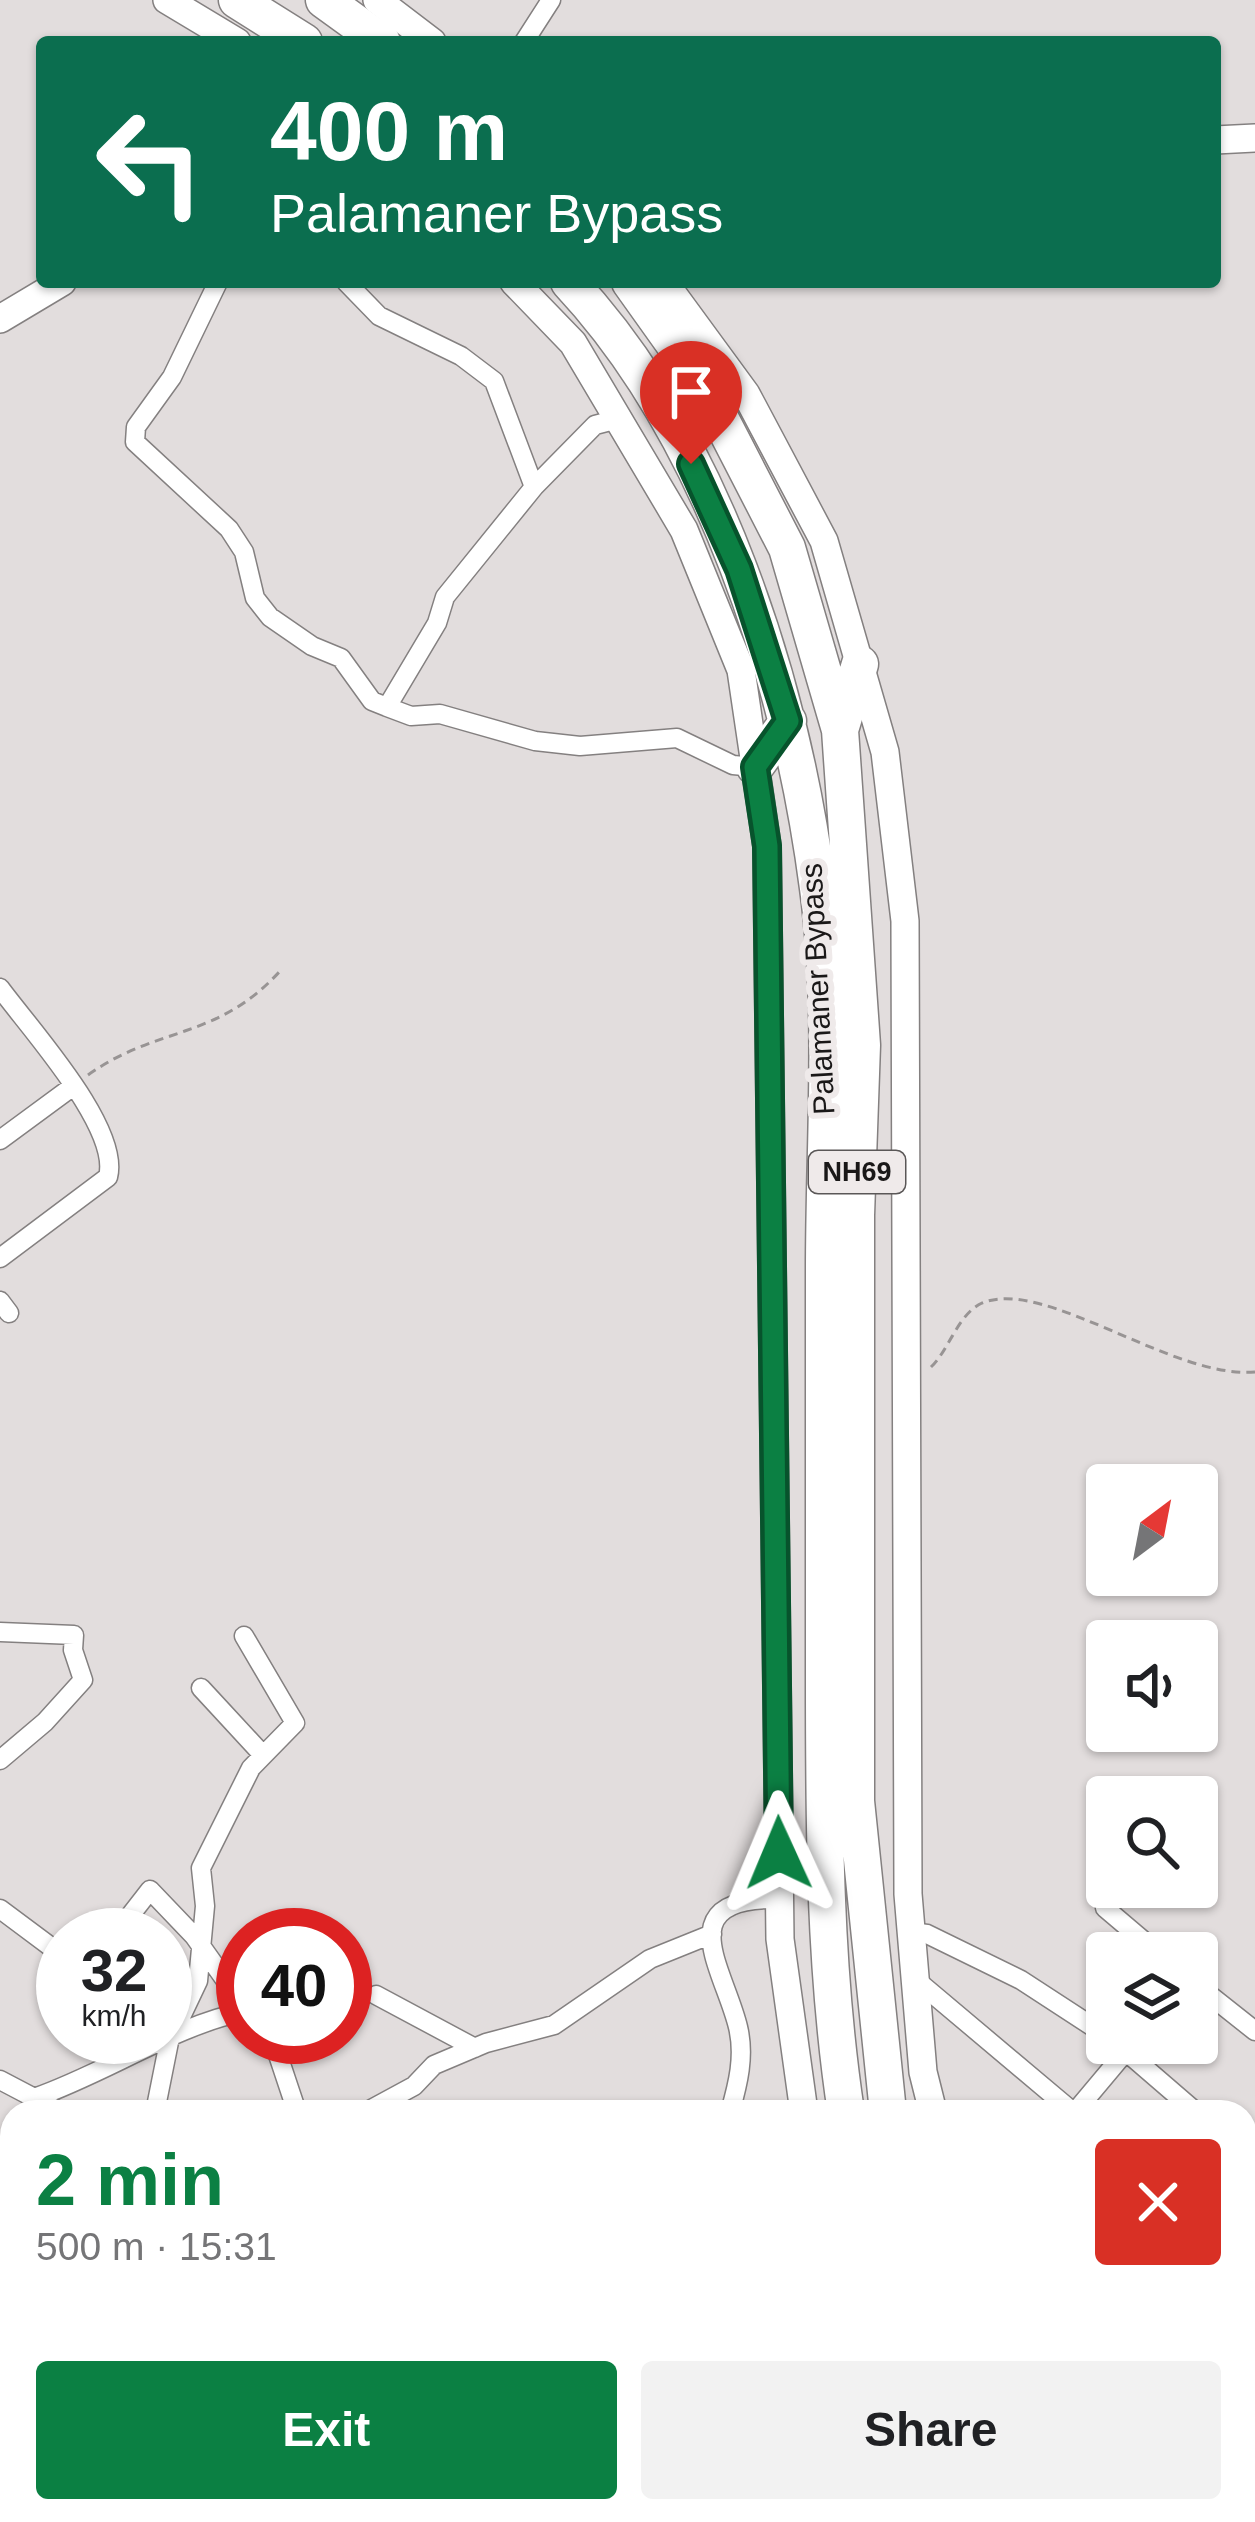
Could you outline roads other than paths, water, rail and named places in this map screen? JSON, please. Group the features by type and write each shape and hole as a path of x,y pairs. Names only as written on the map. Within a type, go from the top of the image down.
{"highway":[{"path":"237,0 294,36"},
{"path":"324,0 374,36"},
{"name":"Palamaner Bypass","path":"573,288 675,429 739,569 788,721 819,891 824,1824 830,2004 844,2100"},
{"name":"Palamaner Bypass","path":"634,288 702,383 787,548 840,730 862,1045 856,1215 856,1801 887,2100"},
{"path":"840,730 860,664"},
{"path":"755,767 788,721"}],"street":[{"path":"167,0 227,36"},
{"path":"377,0 424,36"},
{"path":"528,36 551,0"},
{"path":"1221,140 1255,138"},
{"path":"0,319 52,288"},
{"path":"215,288 172,377 136,427 135,442 229,529 244,552 255,598 270,617 312,646 341,658 372,701 411,716 440,714 535,741 580,746 677,738 733,765 755,767"},
{"path":"352,288 379,316 461,356 494,380 534,487"},
{"path":"520,288 573,343 684,530 741,670 767,846 779,1899 803,2100"},
{"path":"668,288 746,394 824,541 885,752 905,921 911,1932 923,2072 930,2100"},
{"path":"387,707 437,623 445,597 534,487 595,425 618,419"},
{"path":"0,988 7,1011 72,1087 109,1144 108,1177 0,1258"},
{"path":"0,1140 72,1087"},
{"path":"0,1632 74,1635 73,1650 83,1679 45,1722 0,1760"},
{"path":"192,1994 198,1981 206,1906 201,1868 263,1755 295,1723 244,1636"},
{"path":"201,1688 263,1755"},
{"path":"136,1908 150,1890 166,1908"},
{"path":"734,2100 741,2075 738,2027 710,1955 714,1924 733,1904 779,1899"},
{"path":"1105,1908 1133,1932"},
{"path":"0,1909 36,1936"},
{"path":"911,1932 927,1934 1021,1980 1086,2022"},
{"path":"388,2100 414,2086 434,2065 554,2025 650,1959 712,1934"},
{"path":"192,1939 216,1970"},
{"path":"916,1979 1060,2100"},
{"path":"376,1995 475,2048"},
{"path":"1218,2002 1255,2032"},
{"path":"34,2098 116,2064"},
{"path":"157,2100 165,2064"},
{"path":"281,2064 293,2100"},
{"path":"1083,2100 1109,2064"},
{"path":"1141,2064 1182,2100"},
{"path":"0,2080 38,2100"}]}
